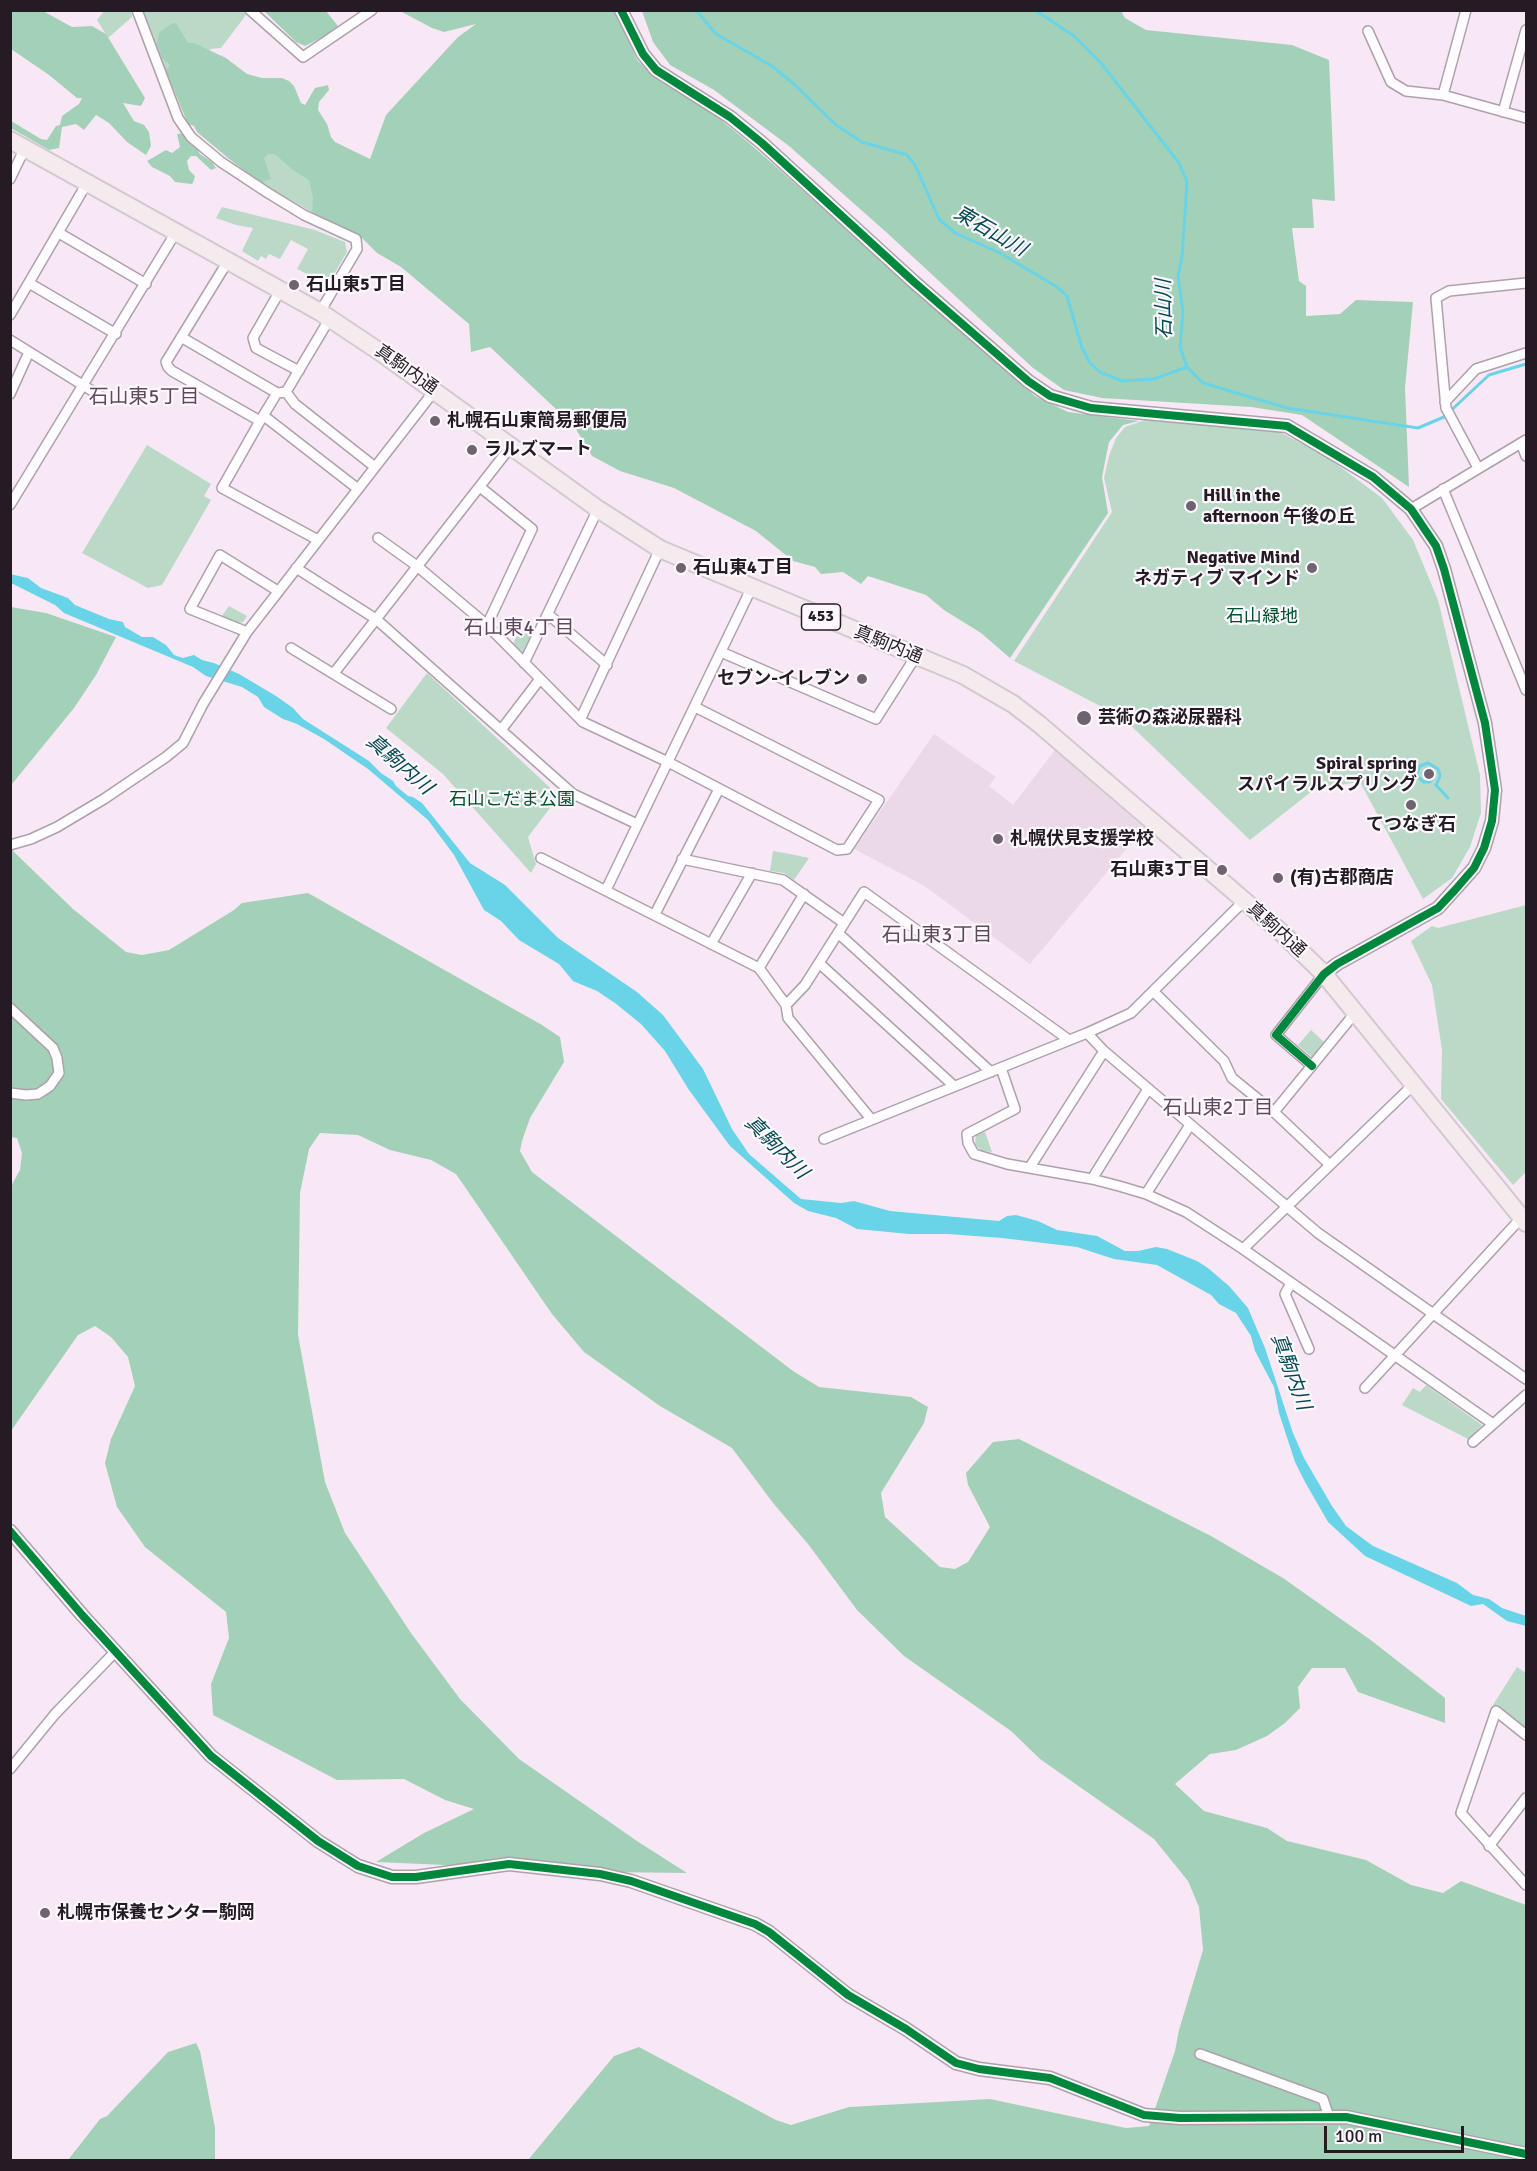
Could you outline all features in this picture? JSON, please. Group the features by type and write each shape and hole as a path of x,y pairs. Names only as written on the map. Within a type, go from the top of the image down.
{"highway":[{"name":"真駒内通","path":"18,144 325,315 435,390 598,509 660,549 963,675 1013,704 1282,933 1324,974 1524,1220"}],"street":[{"path":"137,10 178,118 191,137 221,162 304,215 356,239 357,249 299,371 262,419 222,488 318,540"},
{"path":"250,10 303,57 372,10"},
{"path":"621,10 643,54 656,70 730,117 762,143 914,282 1028,381 1050,396 1091,408 1287,426 1373,477 1411,508 1436,546 1485,723 1495,790 1492,821 1484,848 1474,868 1438,908 1337,964 1324,974 1276,1035 1312,1066"},
{"path":"1443,95 1466,10"},
{"path":"1503,112 1527,30"},
{"path":"1368,31 1391,82 1406,91 1443,95 1527,118"},
{"path":"10,179 18,144"},
{"path":"10,315 87,183"},
{"path":"10,505 176,232"},
{"path":"59,233 146,284"},
{"path":"228,261 166,362 172,371 262,419 358,489"},
{"path":"28,283 116,334"},
{"path":"1478,468 1446,405 1436,298 1449,291 1527,283"},
{"path":"281,289 253,338 256,348 299,371"},
{"path":"181,338 282,393 375,467"},
{"path":"10,340 102,397"},
{"path":"10,394 29,352"},
{"path":"1446,405 1476,369 1527,353"},
{"path":"10,845 57,827 104,799 183,743 205,701 245,636 435,390"},
{"path":"1411,508 1524,441 1527,456"},
{"path":"334,673 512,445"},
{"path":"480,487 532,529 487,625"},
{"path":"1443,489 1527,690"},
{"path":"524,663 598,509"},
{"path":"378,538 417,566 487,625 583,722 668,762 837,850 847,849 879,800 695,707"},
{"path":"581,718 660,549"},
{"path":"245,636 190,609 220,555 278,591"},
{"path":"296,568 376,619 573,794 637,824"},
{"path":"606,890 752,589"},
{"path":"549,615 607,665"},
{"path":"291,648 391,709"},
{"path":"721,652 876,720 916,656"},
{"path":"501,730 540,679"},
{"path":"655,914 719,789"},
{"path":"541,858 759,968 786,1005 788,1018 871,1119"},
{"path":"682,859 783,880 844,923"},
{"path":"711,944 752,873"},
{"path":"786,1005 806,985 864,892 1069,1040"},
{"path":"759,968 804,894"},
{"path":"824,1139 1131,1014 1244,901"},
{"path":"838,933 991,1072"},
{"path":"819,963 954,1086"},
{"path":"1154,992 1224,1061 1232,1078 1274,1112 1330,1165"},
{"path":"10,1008 53,1047 59,1073 50,1086 38,1094 10,1093"},
{"path":"1274,1112 1355,1013"},
{"path":"1087,1033 1104,1051 1318,1233 1527,1379"},
{"path":"1030,1167 1104,1051"},
{"path":"1001,1068 1015,1109 967,1134 968,1143 974,1154 1092,1179 1146,1194 1186,1212 1243,1249 1493,1424"},
{"path":"1243,1249 1413,1084"},
{"path":"1092,1179 1149,1089"},
{"path":"1146,1194 1190,1125"},
{"path":"1365,1388 1524,1220"},
{"path":"1291,1283 1285,1294 1309,1349"},
{"path":"1473,1442 1527,1395"},
{"path":"10,1531 211,1756 318,1841 358,1866 392,1877 416,1877 509,1864 600,1874 631,1881 755,1924 769,1932 848,1995 906,2029 956,2063 979,2069 1050,2078 1144,2115 1180,2118 1346,2117 1527,2154"},
{"path":"10,1768 55,1713 116,1651"},
{"path":"1527,1735 1496,1711 1461,1813 1527,1885"},
{"path":"1490,1846 1527,1798"},
{"path":"1200,2054 1323,2099 1329,2117"}],"shaded area":[{"name":"札幌伏見支援学校","path":"934,734 996,777 989,786 1013,805 1055,750 1144,828 1030,964 923,885 854,849"}],"green space":[{"path":"11,10 43,11 72,27 92,26 106,34 145,98 141,106 123,103 134,121 144,125 149,132 151,146 146,155 127,142 109,123 96,115 84,130 76,124 62,127 59,148 49,150 11,128 11,121 41,139 47,140 56,126 60,125 62,116 79,104 82,98 77,98 11,49"},
{"path":"243,10 246,15 221,48 211,49 166,71 142,11"},
{"path":"104,11 131,11 132,17 108,38 97,20"},
{"path":"264,11 326,11 338,26 305,46 296,42"},
{"path":"400,11 616,11 637,60 652,75 710,111 748,142 1035,396 1068,412 1139,421 1123,425 1109,442 1102,477 1108,513 1010,658 981,633 944,610 926,595 868,576 861,584 843,572 821,574 815,567 793,561 756,531 674,488 620,471 592,456 574,426 490,347 471,352 469,324 401,267 377,253 361,237 312,212 313,197 309,180 275,154 268,154 264,158 271,179 261,183 197,132 194,126 188,124 166,71 170,65 162,58 157,44 159,33 176,23 188,43 194,43 226,58 247,74 262,78 282,78 289,81 294,86 301,103 305,105 315,88 328,85 329,90 319,102 318,110 327,124 331,137 335,142 370,159 386,115 458,37 476,24 444,32"},
{"path":"642,11 1121,11 1125,18 1146,30 1292,45 1329,60 1335,201 1312,199 1314,228 1292,228 1299,281 1306,286 1306,316 1340,314 1356,300 1413,302 1405,388 1409,487 1302,415 1251,407 1102,398 1064,390 1033,368 789,146 714,90 670,65 653,42"},
{"path":"184,133 200,154 212,162 216,168 211,170 196,156 191,156 187,161 189,170 195,176 191,184 175,182 170,176 152,167 147,161 166,150 172,153 180,147 177,134"},
{"path":"270,149 306,175 311,183 314,198 312,212 261,183 268,180 262,159"},
{"path":"222,207 315,230 345,242 347,252 324,291 306,280 309,275 297,269 308,249 291,240 280,259 269,254 266,259 261,256 258,261 242,251 253,228 216,218"},
{"name":"石山緑地","path":"1145,420 1276,430 1327,457 1382,498 1413,540 1438,600 1480,775 1481,813 1470,847 1452,878 1423,899 1360,782 1316,788 1250,840 1123,718 1014,661 1112,512 1104,478 1116,438 1125,427"},
{"path":"147,445 211,484 204,496 211,500 162,585 148,588 82,553"},
{"path":"229,606 247,616 243,622 236,623 222,616"},
{"path":"11,607 46,613 116,637 96,675 74,708 12,784 11,789"},
{"path":"522,625 534,631 524,653 513,644"},
{"name":"石山こだま公園","path":"427,673 559,796 528,837 536,864 531,873 443,774 386,728"},
{"path":"10,841 13,851 73,909 126,952 142,955 169,950 242,903 308,893 560,1037 564,1062 530,1118 522,1141 520,1151 532,1172 793,1371 819,1387 911,1397 928,1407 924,1423 881,1493 885,1517 940,1567 955,1569 968,1562 990,1527 968,1485 966,1473 993,1442 1019,1439 1211,1536 1283,1578 1372,1641 1445,1698 1445,1723 1358,1692 1345,1668 1312,1668 1298,1687 1300,1708 1285,1723 1267,1736 1236,1750 1210,1754 1175,1784 1204,1811 1267,1828 1287,1841 1366,1860 1411,1885 1443,1893 1461,1881 1526,1905 1526,2160 528,2160 614,2056 639,2047 776,2120 791,2125 849,2107 990,2099 1126,2128 1149,2126 1175,2051 1203,1950 1199,1907 1188,1881 1154,1839 1040,1759 1011,1731 904,1656 857,1610 732,1448 660,1406 584,1352 552,1314 456,1174 431,1160 390,1150 358,1135 320,1133 309,1149 300,1193 298,1335 325,1482 345,1533 411,1633 460,1699 519,1759 687,1873 605,1872 376,1862 424,1833 474,1809 445,1800 404,1779 337,1780 213,1715 211,1684 229,1638 226,1612 145,1547 117,1507 105,1463 111,1439 135,1386 128,1357 111,1337 95,1326 78,1335 11,1431 10,1188 20,1170 22,1153 17,1138 10,1137"},
{"path":"773,851 809,858 794,880 784,873 770,871"},
{"path":"1526,905 1526,1172 1513,1185 1441,1099 1442,1050 1432,985 1411,941 1432,926 1438,928"},
{"path":"1311,1030 1325,1043 1313,1058 1298,1045"},
{"path":"985,1132 992,1152 982,1151 975,1145 976,1135"},
{"path":"1426,1385 1482,1425 1468,1439 1402,1405 1413,1388 1420,1392"},
{"path":"1517,1667 1526,1673 1526,1728 1493,1705"},
{"path":"196,2043 200,2051 215,2128 215,2160 68,2160 100,2119 107,2116 168,2052"}],"water":[{"path":"10,574 28,578 41,588 68,598 75,605 109,619 123,622 125,627 142,637 153,637 166,645 174,655 183,658 194,655 239,674 276,696 293,708 303,719 369,761 408,796 422,803 470,863 505,885 558,938 637,992 663,1015 703,1069 732,1129 749,1154 801,1199 841,1203 854,1201 890,1211 999,1221 1007,1216 1016,1215 1038,1221 1057,1230 1097,1236 1125,1251 1156,1247 1167,1249 1208,1268 1229,1286 1248,1308 1265,1348 1293,1433 1304,1458 1346,1526 1373,1546 1457,1583 1473,1595 1489,1599 1502,1608 1526,1616 1526,1626 1507,1621 1483,1604 1471,1606 1365,1556 1328,1522 1295,1462 1279,1413 1274,1387 1255,1351 1251,1336 1236,1313 1219,1304 1211,1295 1157,1265 1114,1259 1077,1247 1002,1238 857,1229 836,1218 808,1211 794,1203 730,1146 689,1090 665,1051 641,1024 597,991 573,981 559,964 519,940 501,921 484,910 454,855 428,820 368,769 324,739 264,707 258,697 242,687 206,676 193,667 64,613 55,605 11,583"}],"waterway":[{"name":"東石山川","path":"696,10 716,34 772,66 836,125 862,142 907,155 915,165 939,219 955,233 1000,253 1057,287 1067,296 1082,348 1090,363 1100,372 1122,381 1154,379 1187,367"},
{"name":"石山川","path":"1035,10 1074,36 1101,63 1179,163 1187,182 1182,257 1178,276 1183,312 1180,347 1187,367 1203,383 1287,408 1418,428 1444,417 1489,375 1526,364"},
{"path":"1428,774 1427,772 1430,775 1427,778 1423,773 1427,768 1433,772 1434,776 1430,782 1424,782 1418,777 1420,766 1428,763 1438,769 1440,776 1436,785 1448,798"}],"cycle path":[{"path":"621,10 643,54 656,70 730,117 762,143 914,282 1028,381 1050,396 1091,408 1287,426 1373,477 1411,509 1436,546 1485,723 1495,790 1492,821 1484,848 1474,868 1438,908 1337,964 1324,974 1276,1035 1312,1066"},
{"path":"10,1531 83,1616 211,1756 318,1841 358,1866 392,1877 416,1877 509,1864 600,1874 631,1881 755,1924 769,1932 848,1995 906,2029 956,2063 979,2069 1050,2078 1144,2115 1180,2118 1346,2117 1526,2154"}],"place":[{"name":"石山東5丁目","path":"294,285"},
{"name":"札幌石山東簡易郵便局","path":"435,421"},
{"name":"ラルズマート","path":"472,450"},
{"name":"Hill in the afternoon 午後の丘","path":"1191,506"},
{"name":"石山東4丁目","path":"681,568"},
{"name":"Negative Mind ネガティブ マインド","path":"1312,568"},
{"name":"セブン-イレブン","path":"862,679"},
{"name":"芸術の森泌尿器科","path":"1084,718"},
{"name":"Spiral spring スパイラルスプリング","path":"1429,774"},
{"name":"てつなぎ石","path":"1411,805"},
{"name":"札幌伏見支援学校","path":"998,839"},
{"name":"石山東3丁目","path":"1222,870"},
{"name":"(有)古郡商店","path":"1278,878"},
{"name":"札幌市保養センター駒岡","path":"45,1913"}],"district":[{"name":"石山東5丁目","path":"144,398"},
{"name":"石山東4丁目","path":"519,629"},
{"name":"石山東3丁目","path":"937,936"},
{"name":"石山東2丁目","path":"1218,1109"}],"water label":[{"name":"真駒内川","path":"399,765"},
{"name":"真駒内川","path":"776,1148"},
{"name":"真駒内川","path":"1290,1372"}]}
